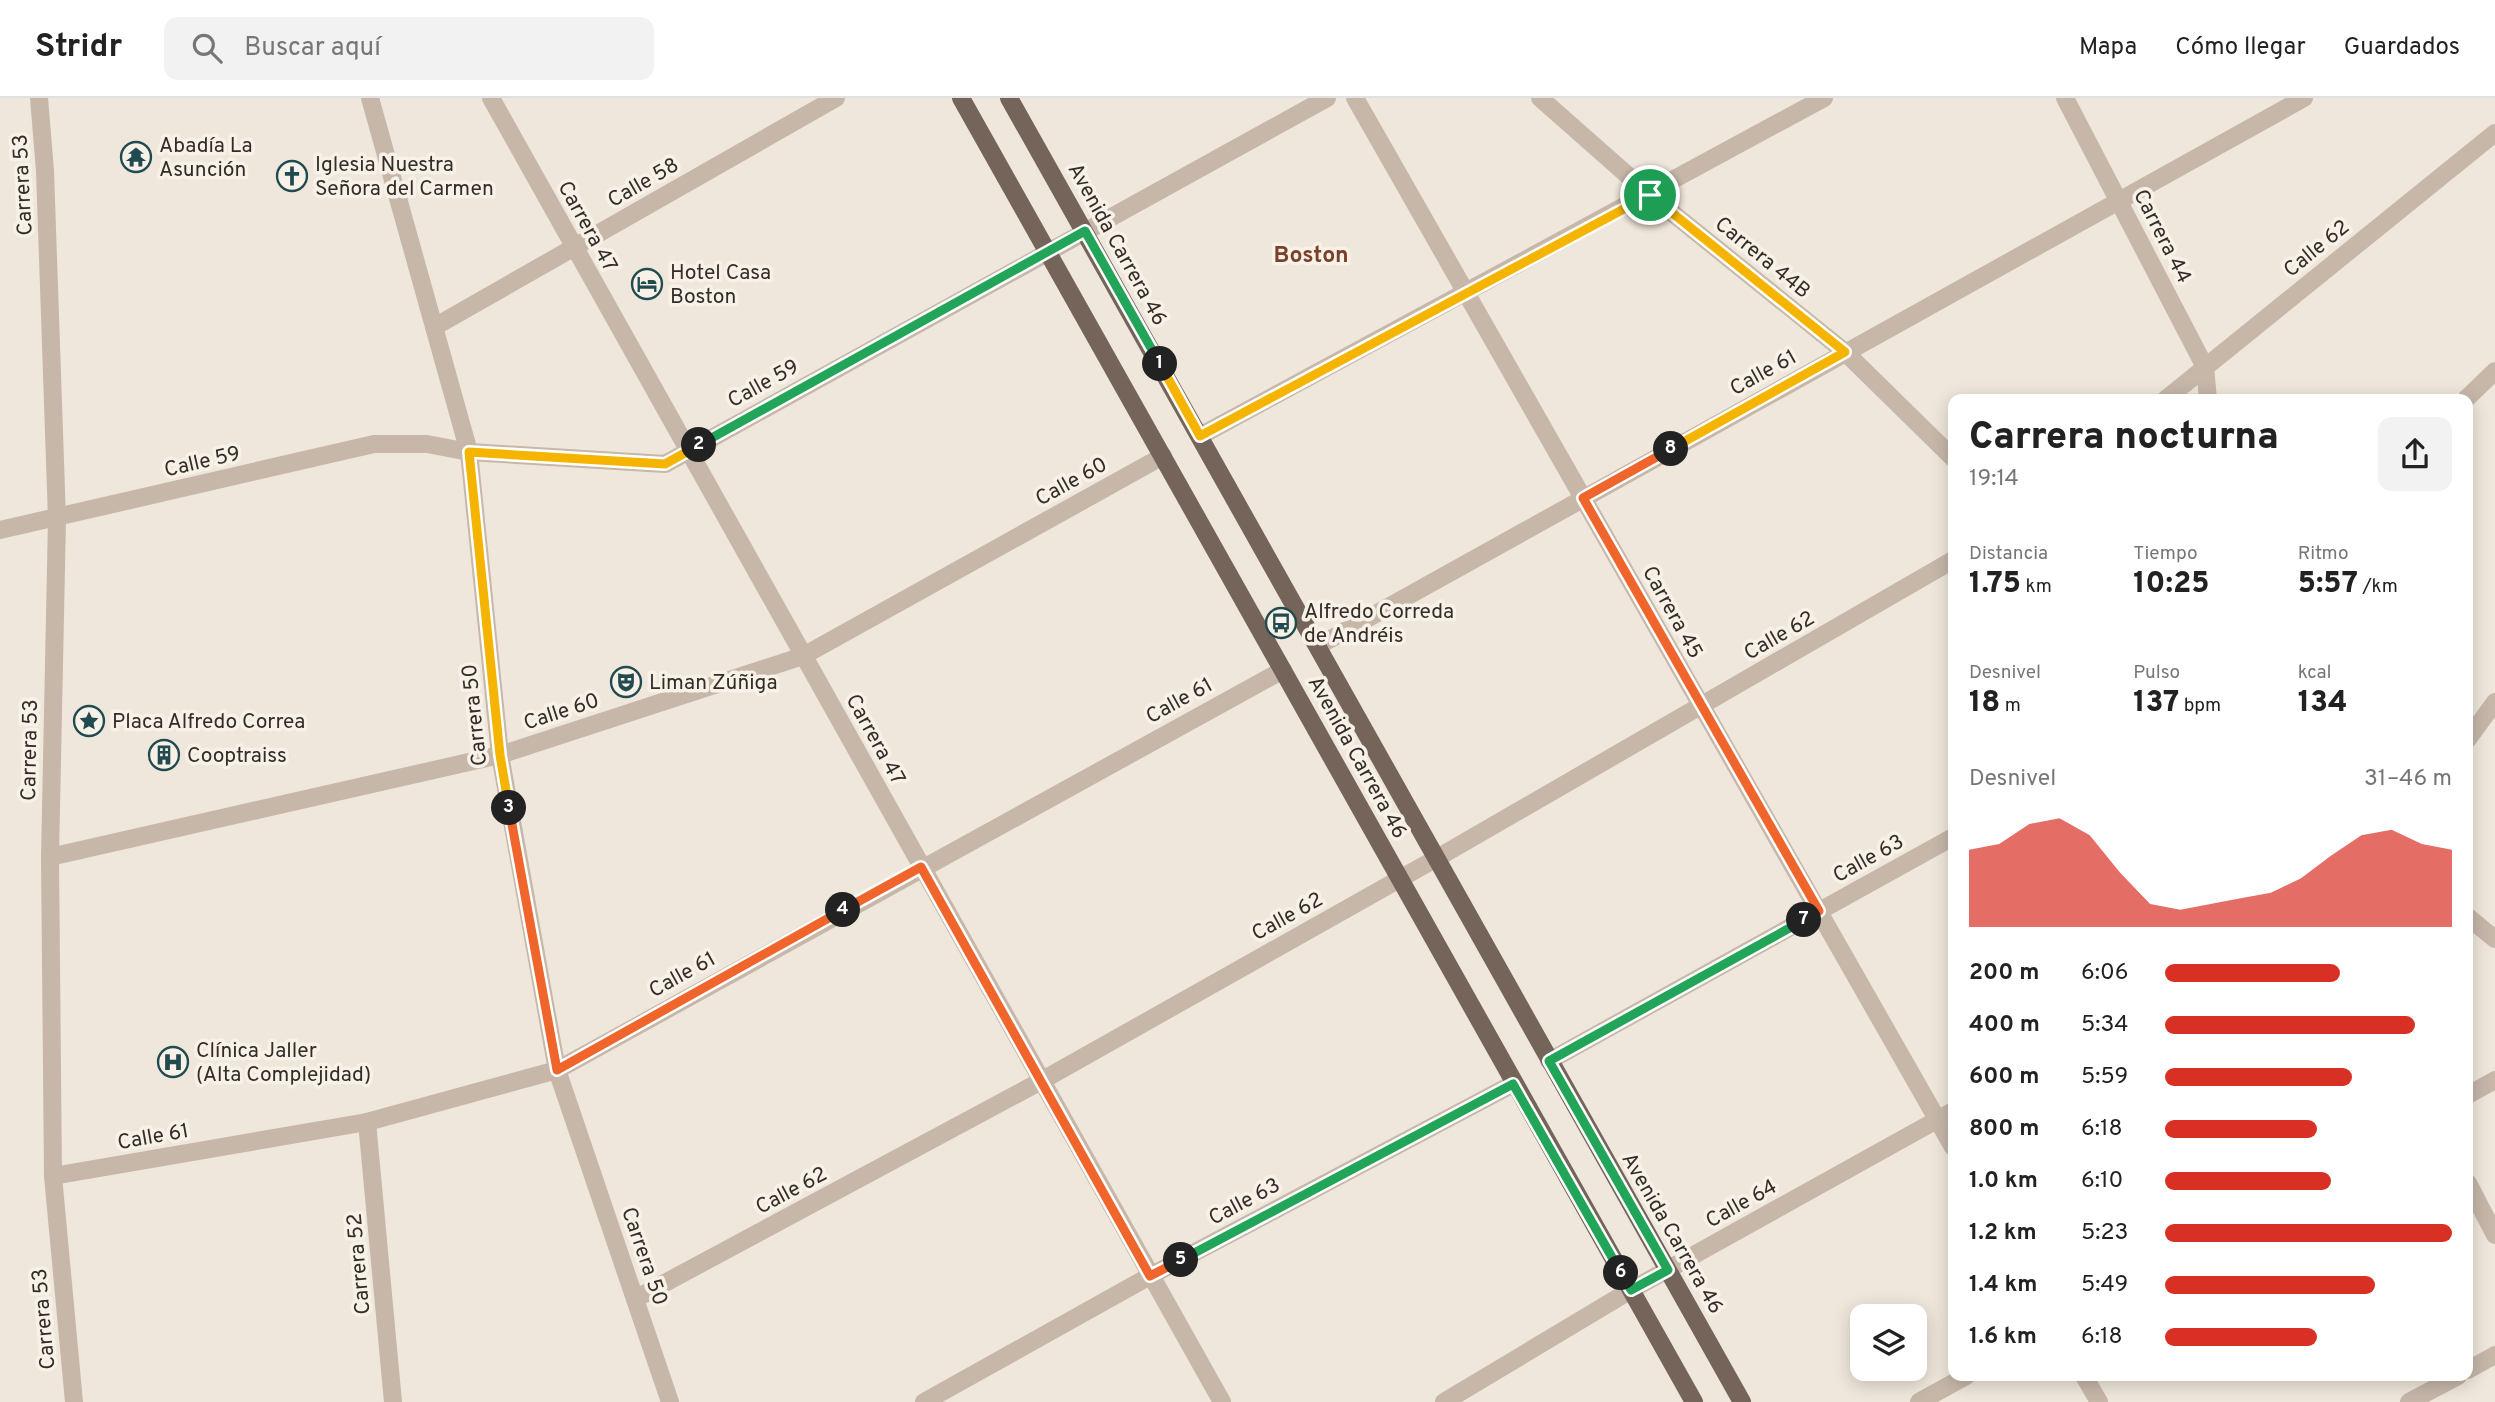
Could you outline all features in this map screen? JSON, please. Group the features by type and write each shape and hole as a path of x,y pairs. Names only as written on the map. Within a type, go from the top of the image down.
{"main road":[{"name":"Avenida Carrera 46","path":"961,98 1513,1084 1695,1402"},
{"name":"Avenida Carrera 46","path":"1009,98 1742,1402"}],"street":[{"name":"Carrera 53","path":"39,98 45,171 57,519 50,857 53,1176 74,1402"},
{"name":"Carrera 50","path":"370,98 469,452 500,755 557,1070 670,1402"},
{"name":"Carrera 47","path":"491,98 1222,1402"},
{"name":"Calle 58","path":"436,327 836,98"},
{"name":"Calle 59","path":"0,530 374,444 427,444 469,452 665,464 1327,98"},
{"name":"Carrera 45","path":"1355,98 1700,708 1819,911 1945,1115"},
{"name":"Carrera 44B","path":"1540,98 1650,195 1845,352 1948,453"},
{"path":"1200,436 1825,98"},
{"name":"Carrera 44","path":"2066,98 2205,367 2208,394"},
{"name":"Calle 61","path":"1318,646 2304,98"},
{"name":"Calle 62","path":"2172,394 2495,133"},
{"path":"2471,394 2495,371"},
{"name":"Calle 60","path":"50,857 500,755 803,656 1163,456"},
{"name":"Calle 62","path":"635,1299 1041,1081 1700,708 1948,563"},
{"name":"Calle 61","path":"53,1176 367,1122 557,1070 921,867 1283,670"},
{"path":"2473,732 2495,702"},
{"name":"Calle 63","path":"1549,1061 1948,840"},
{"path":"2473,921 2495,939"},
{"path":"2473,1092 2495,1080"},
{"name":"Calle 63","path":"924,1402 1150,1276 1513,1084"},
{"name":"Calle 64","path":"1444,1402 1631,1290 1945,1115"},
{"name":"Carrera 52","path":"367,1122 393,1402"},
{"path":"2473,1193 2495,1235"},
{"path":"2473,1367 2495,1355"},
{"path":"1919,1402 1957,1381"},
{"path":"2087,1381 2099,1402"},
{"path":"2409,1402 2449,1381"}],"place":[{"name":"Abadía La Asunción","path":"136,157"},
{"name":"Iglesia Nuestra Señora del Carmen","path":"292,176"},
{"name":"Hotel Casa Boston","path":"647,284"},
{"name":"Alfredo Correda de Andréis","path":"1281,623"},
{"name":"Liman Zúñiga","path":"626,682"},
{"name":"Placa Alfredo Correa","path":"89,721"},
{"name":"Cooptraiss","path":"164,755"},
{"name":"Clínica Jaller (Alta Complejidad)","path":"173,1062"}],"district":[{"name":"Boston","path":"1311,254"}],"route":[{"path":"1650,195 1845,352 1583,498 1700,708 1819,911 1549,1061 1668,1270 1631,1290 1513,1084 1150,1276 921,867 557,1070 500,755 469,452 665,464 1085,231 1200,436 1650,195"}]}
